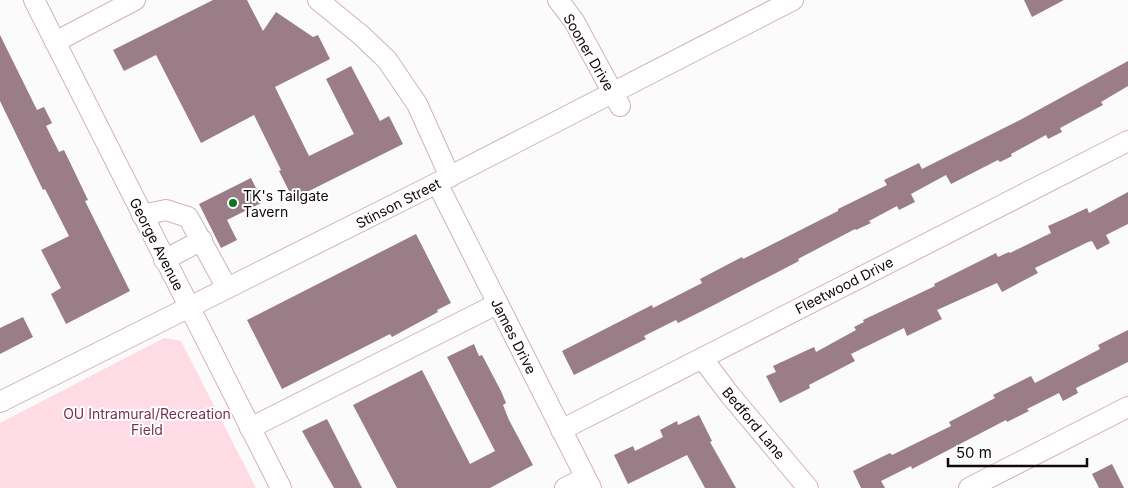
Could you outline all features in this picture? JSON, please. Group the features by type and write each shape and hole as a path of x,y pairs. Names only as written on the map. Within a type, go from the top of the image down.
{"street":[{"name":"George Avenue","path":"34,0 281,488"},
{"path":"55,42 135,0"},
{"name":"James Drive","path":"318,0 362,36 387,60 417,104 444,180 498,304 588,483"},
{"name":"Sooner Drive","path":"558,0 574,21 616,99"},
{"name":"Stinson Street","path":"0,402 444,180 616,99 793,0"},
{"name":"Fleetwood Drive","path":"561,430 1128,140"},
{"path":"142,215 166,210 188,216 227,288"},
{"path":"164,260 202,240"},
{"path":"250,428 498,304"},
{"name":"Bedford Lane","path":"702,358 730,395 808,488"},
{"path":"969,488 1128,407"},
{"path":"565,488 588,483"}],"green space":[{"name":"OU Intramural/Recreation Field","path":"164,338 181,341 256,488 0,488 0,423"}],"building":[{"path":"213,0 247,0 263,31 276,12 313,37 318,35 330,59 275,87 309,156 354,134 326,79 351,66 380,121 389,116 403,144 293,199 254,115 201,143 156,55 124,71 113,50"},
{"path":"1024,0 1064,0 1032,17"},
{"path":"0,35 37,110 44,107 52,123 46,126 59,152 64,150 88,200 85,201 130,291 66,324 51,294 61,288 41,250 69,236 45,189 43,190 0,101"},
{"path":"1128,61 1128,86 1101,102 1103,105 1060,128 1062,132 1048,139 1046,135 1011,154 1012,156 1000,162 998,160 951,184 946,175 911,194 915,202 899,210 897,206 869,221 871,223 855,229 798,259 799,261 678,323 676,320 644,336 646,339 574,375 562,351 652,305 653,308 702,283 700,279 887,185 884,180 919,163 922,169 1020,120"},
{"path":"251,178 263,202 227,220 237,240 221,248 199,204"},
{"path":"1128,192 1128,224 1106,235 1110,243 1097,250 1092,241 1088,242 1035,268 1038,273 1002,292 997,283 937,310 942,319 907,336 904,328 851,354 855,361 809,385 810,388 780,403 766,376 776,372 773,366 814,347 816,352 856,330 854,327 864,322 863,320 935,286 934,284 996,253 998,257 1010,253 1051,233 1048,226 1087,208 1089,213"},
{"path":"416,234 451,303 392,337 390,334 282,389 247,320"},
{"path":"23,317 33,337 0,354 0,328"},
{"path":"1128,330 1128,362 1076,388 1078,393 1063,401 1059,393 1027,409 1029,411 1007,422 1006,420 912,469 911,466 881,481 885,488 861,488 853,471 890,453 892,455 951,426 949,422 995,398 993,395 1031,376 1035,383 1100,349 1098,345"},
{"path":"474,344 479,356 482,355 501,391 506,403 503,405 509,420 533,465 490,488 397,488 353,405 422,370 470,464 495,451 447,357"},
{"path":"699,415 712,441 710,442 736,488 705,488 687,455 628,484 614,455 633,446 635,451 663,437 660,430 677,421 678,425"},
{"path":"327,419 362,488 334,488 302,431"},
{"path":"1112,464 1124,488 1099,488 1092,474"}],"place":[{"name":"TK's Tailgate Tavern","path":"233,203"}]}
